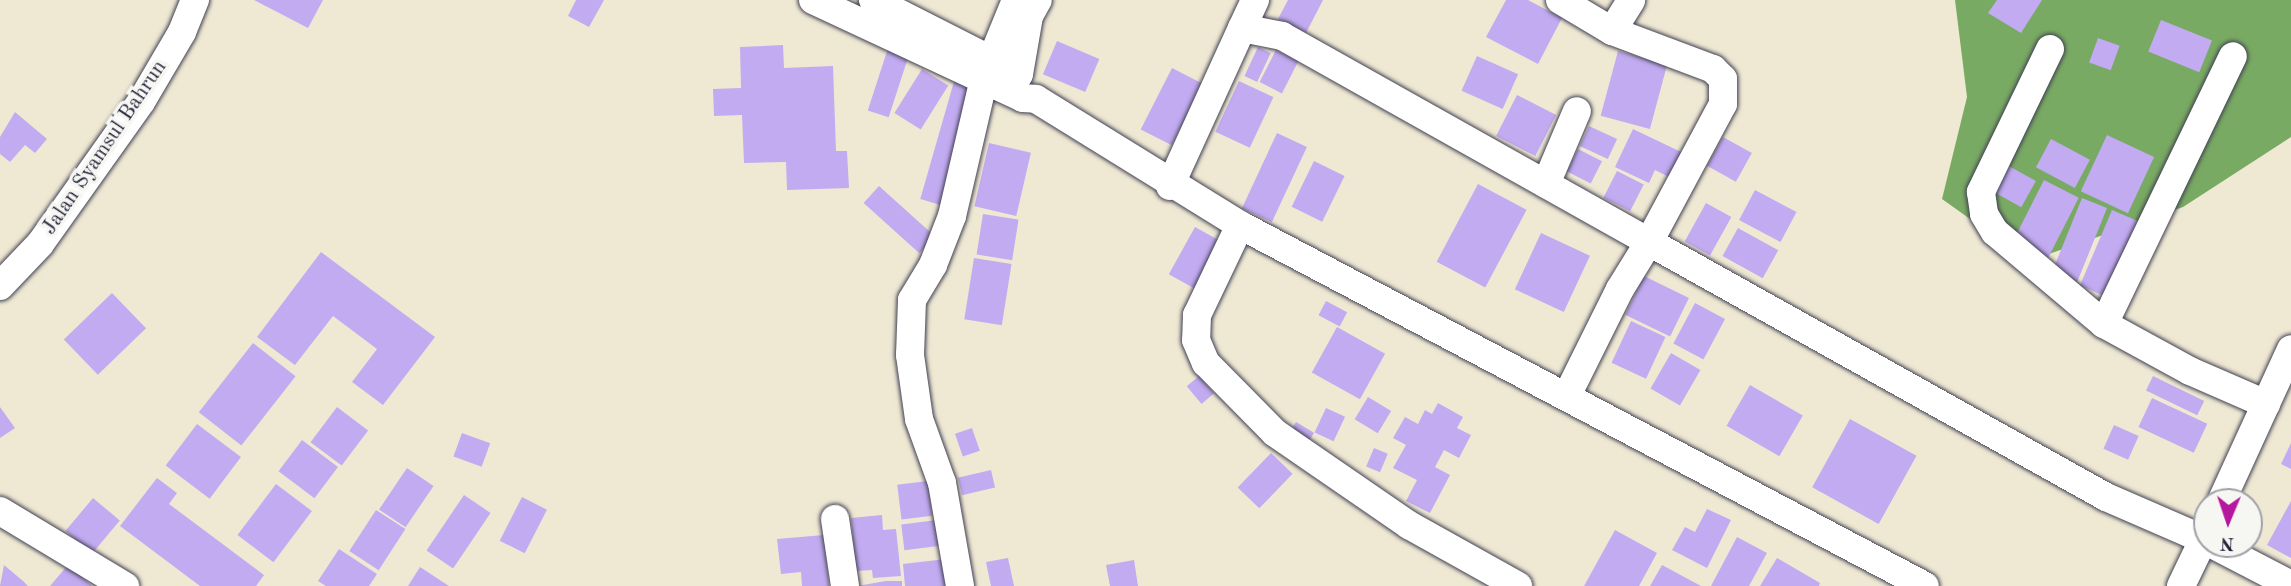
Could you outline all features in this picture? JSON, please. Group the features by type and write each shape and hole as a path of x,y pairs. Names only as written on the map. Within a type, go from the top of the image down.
{"street":[{"name":"Jalan Syamsul Bahrun","path":"0,285 40,244 141,102 182,32 195,0"},
{"path":"813,0 988,69"},
{"path":"873,0 1014,82 1170,186 1240,225 1925,586"},
{"path":"960,586 942,483 919,419 911,327 912,300 933,265 952,216 988,69 1016,0"},
{"path":"977,118 1002,103 1014,82 1029,16 1038,0"},
{"path":"1170,186 1255,0"},
{"path":"1560,0 1612,31 1713,69 1726,90 1723,104 1649,242 1620,289 1567,396"},
{"path":"1612,31 1631,0"},
{"path":"1242,28 1282,36 2106,497 2193,533"},
{"path":"2050,49 1981,192 1981,203 1995,232 2104,324 2190,371 2266,404"},
{"path":"2104,324 2233,55"},
{"path":"1546,184 1577,111"},
{"path":"1240,225 1197,315 1196,340 1206,363 1275,433 1409,525 1510,584"},
{"path":"2227,488 2266,404 2284,380 2291,349"},
{"path":"0,511 125,586"},
{"path":"835,519 845,586"},
{"path":"2181,586 2196,558"},
{"path":"2242,558 2291,584"}],"green space":[{"path":"1955,0 2291,0 2291,137 2183,207 2029,261 1942,199 1967,97"}],"building":[{"path":"254,0 323,0 308,28"},
{"path":"576,0 604,0 589,27 568,16"},
{"path":"1288,0 1323,0 1306,33 1278,19"},
{"path":"1506,0 1528,0 1562,18 1538,64 1486,37"},
{"path":"1997,0 2042,0 2021,33 1988,13"},
{"path":"2161,20 2212,41 2199,72 2148,52"},
{"path":"2098,38 2120,46 2111,70 2089,62"},
{"path":"1057,41 1099,59 1085,92 1043,74"},
{"path":"890,42 911,49 889,117 868,110"},
{"path":"783,45 784,68 833,66 836,151 847,151 849,188 787,190 786,162 744,163 742,115 714,116 713,89 741,88 740,47"},
{"path":"1258,47 1271,53 1257,82 1244,76"},
{"path":"1276,50 1298,61 1282,93 1260,82"},
{"path":"1618,51 1667,64 1650,129 1601,116"},
{"path":"1477,56 1518,74 1503,109 1462,91"},
{"path":"1172,68 1203,84 1172,145 1141,129"},
{"path":"922,69 948,85 921,130 894,113"},
{"path":"955,78 976,84 941,205 920,199"},
{"path":"1239,81 1273,97 1250,148 1215,132"},
{"path":"1517,95 1556,115 1535,156 1496,136"},
{"path":"15,112 47,139 35,153 25,145 10,162 0,154 0,137"},
{"path":"1589,126 1617,139 1608,159 1580,146"},
{"path":"1633,129 1681,152 1669,177 1655,170 1649,183 1615,167"},
{"path":"1277,133 1307,147 1272,222 1242,208"},
{"path":"2107,135 2154,157 2128,213 2081,191"},
{"path":"1723,137 1752,153 1736,182 1707,166"},
{"path":"2051,139 2090,160 2075,188 2036,167"},
{"path":"989,143 1031,153 1016,216 974,206"},
{"path":"1578,149 1602,161 1591,184 1567,171"},
{"path":"1314,161 1345,176 1322,222 1292,207"},
{"path":"2007,165 2036,181 2021,207 1992,191"},
{"path":"1617,171 1644,185 1630,211 1603,198"},
{"path":"2044,180 2079,198 2048,257 2014,240"},
{"path":"1478,184 1527,210 1485,288 1437,262"},
{"path":"879,186 935,236 919,253 864,203"},
{"path":"1755,190 1796,212 1781,242 1739,220"},
{"path":"2082,198 2107,208 2077,282 2052,272"},
{"path":"1706,203 1731,217 1710,256 1685,241"},
{"path":"2112,210 2142,223 2110,298 2080,285"},
{"path":"983,214 1019,220 1012,260 977,254"},
{"path":"1195,227 1224,243 1198,290 1169,274"},
{"path":"1738,228 1778,250 1763,278 1722,256"},
{"path":"1541,233 1590,256 1564,312 1515,289"},
{"path":"321,252 435,337 383,405 352,382 377,349 333,316 295,365 257,337"},
{"path":"974,258 1012,264 1002,325 964,319"},
{"path":"1644,276 1689,298 1670,337 1625,315"},
{"path":"112,293 146,328 98,375 64,340"},
{"path":"1326,301 1347,312 1340,326 1318,315"},
{"path":"1695,303 1725,319 1703,360 1673,344"},
{"path":"1631,321 1665,337 1646,379 1612,363"},
{"path":"1337,327 1385,354 1360,399 1312,372"},
{"path":"253,343 296,376 241,446 199,412"},
{"path":"1671,353 1700,370 1680,406 1650,389"},
{"path":"1199,376 1214,394 1202,404 1187,386"},
{"path":"2153,376 2204,401 2197,415 2146,390"},
{"path":"1750,385 1803,416 1779,456 1726,426"},
{"path":"1368,397 1391,411 1378,433 1355,419"},
{"path":"2152,398 2207,424 2194,453 2138,427"},
{"path":"1438,403 1463,417 1457,428 1471,435 1459,458 1444,450 1435,467 1450,475 1430,513 1406,501 1417,480 1393,468 1406,445 1393,438 1405,417 1418,424 1425,410 1432,414"},
{"path":"0,407 15,428 0,438"},
{"path":"337,407 368,430 342,466 311,442"},
{"path":"1326,408 1345,417 1334,441 1315,432"},
{"path":"1850,419 1916,456 1879,524 1812,487"},
{"path":"1296,422 1314,433 1305,447 1287,437"},
{"path":"197,424 241,457 210,499 166,466"},
{"path":"2114,425 2139,436 2128,460 2103,449"},
{"path":"972,428 980,451 963,457 955,434"},
{"path":"462,433 490,443 482,467 453,456"},
{"path":"302,440 338,467 314,498 279,471"},
{"path":"2291,443 2291,469 2281,464"},
{"path":"1374,448 1388,454 1380,472 1366,466"},
{"path":"1271,453 1293,474 1259,508 1238,488"},
{"path":"407,468 434,486 406,527 379,509"},
{"path":"991,470 995,488 962,495 958,478"},
{"path":"157,478 177,493 169,504 264,575 256,586 200,586 120,526"},
{"path":"928,481 932,516 901,520 897,485"},
{"path":"276,484 312,511 273,562 237,535"},
{"path":"464,495 491,513 453,568 427,551"},
{"path":"522,497 547,510 525,553 500,541"},
{"path":"93,498 120,520 92,553 65,531"},
{"path":"2291,501 2291,558 2267,545"},
{"path":"1707,509 1731,520 1707,568 1672,550 1685,527 1695,532"},
{"path":"376,510 405,529 379,570 349,551"},
{"path":"882,515 883,530 896,529 901,576 873,578 872,570 856,571 851,518"},
{"path":"937,520 940,546 904,550 901,524"},
{"path":"1615,530 1657,553 1639,586 1584,586"},
{"path":"824,535 829,586 802,586 801,572 781,574 777,539"},
{"path":"1737,537 1767,553 1749,586 1711,586"},
{"path":"339,549 377,574 369,586 326,586 318,581"},
{"path":"1008,558 1014,586 991,586 986,562"},
{"path":"1777,558 1820,583 1819,586 1760,586"},
{"path":"946,559 949,586 905,586 903,564"},
{"path":"1134,560 1138,586 1110,586 1106,565"},
{"path":"4,565 23,581 28,586 0,586"},
{"path":"68,565 92,586 50,586"},
{"path":"1662,565 1701,586 1650,586"},
{"path":"420,567 449,586 408,586"},
{"path":"902,581 902,586 857,586"}]}
